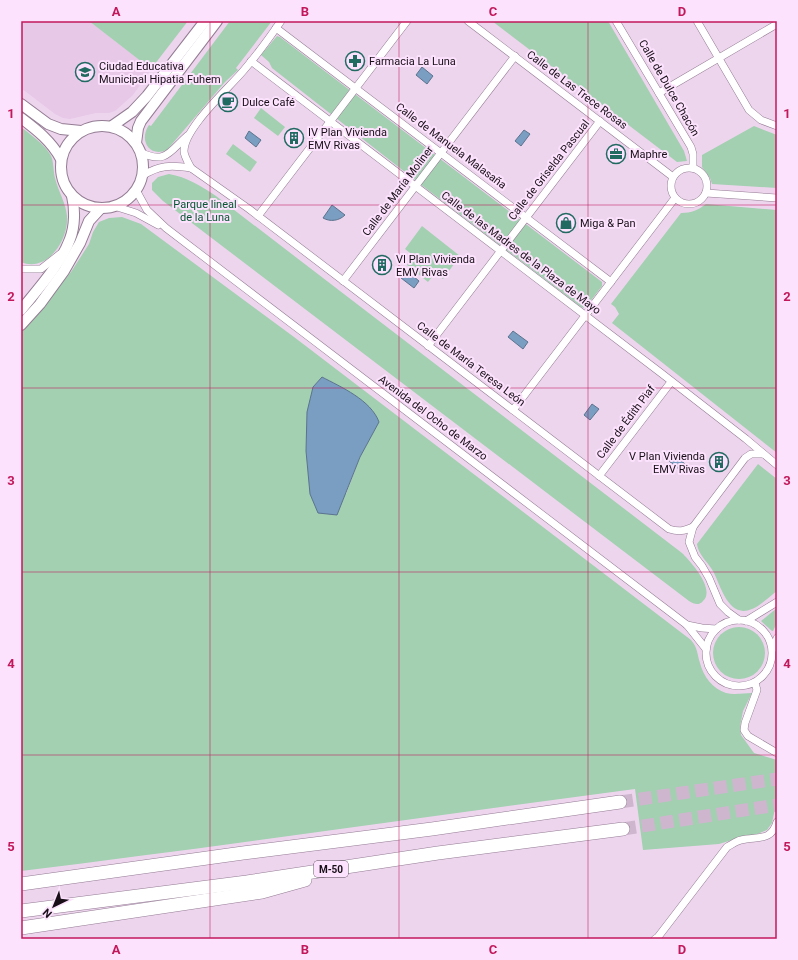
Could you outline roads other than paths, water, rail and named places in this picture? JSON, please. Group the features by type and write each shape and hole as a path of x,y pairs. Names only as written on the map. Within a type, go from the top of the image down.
{"highway":[{"path":"21,884 243,853 432,829 620,802"},
{"name":"M-50","path":"21,911 247,882 438,853 623,829"},
{"path":"21,928 262,892 362,864"}],"street":[{"path":"112,126 132,112 143,100 205,21"},
{"path":"81,131 68,143 61,159 60,167 62,179 67,190 72,196 86,205 101,208 114,206 127,199 136,190 142,176 143,164 138,147 138,128 141,121 217,21"},
{"path":"21,104 48,124 61,129 81,131 96,126 112,126 125,132 138,147 150,156 164,157 172,152 193,130 214,102 244,70 281,21"},
{"path":"258,216 407,21"},
{"name":"Calle de Las Trece Rosas","path":"468,21 673,176"},
{"name":"Calle de Dulce Chacón","path":"616,21 690,147 693,154 693,168"},
{"path":"697,21 750,110 761,120 777,126"},
{"path":"659,93 777,24"},
{"name":"Calle de Manuela Malasaña","path":"276,28 611,282"},
{"name":"Calle de María Moliner","path":"343,281 515,56"},
{"name":"Calle de las Madres de la Plaza de Mayo","path":"251,61 746,439 777,465"},
{"path":"21,118 39,131 56,150 61,159"},
{"name":"Calle de Griselda Pascual","path":"428,346 600,121"},
{"path":"191,168 184,152 186,143 193,130"},
{"name":"Calle de María Teresa León","path":"142,176 154,169 166,166 191,168 258,216 669,529 676,532 684,531 693,527"},
{"path":"693,168 703,175 707,187 706,193 699,201 689,205 684,204 675,198 670,188 673,176 682,169 693,168"},
{"name":"Avenida del Ocho de Marzo","path":"136,190 147,210 166,228 687,625 706,649"},
{"path":"706,193 777,198"},
{"path":"21,310 56,265 65,250 70,238 74,221 72,196"},
{"path":"513,410 675,198"},
{"name":"Avenida del Ocho de Marzo","path":"114,206 136,213 166,228"},
{"path":"21,326 40,304 64,271 80,243 89,221 101,208"},
{"path":"21,270 41,269 65,250"},
{"name":"Calle de Édith Piaf","path":"599,476 671,382"},
{"path":"745,458 748,445 746,439"},
{"path":"763,454 751,454 745,458 693,527 689,542 690,548 709,578 720,604 728,612 742,620 753,623 764,631 768,636 773,650"},
{"path":"777,602 742,620 724,623 716,629 710,637 706,649 707,661 710,668 719,680 733,686 740,687 755,683 763,677 769,669 777,638"},
{"name":"Avenida del Ocho de Marzo","path":"687,625 716,629"},
{"path":"755,683 757,690 744,723 744,730 748,736 777,753"},
{"path":"655,939 727,847 741,840 765,837 774,830 777,822"}],"water":[{"path":"422,67 433,76 427,84 416,75"},
{"path":"524,130 530,134 521,146 515,141"},
{"path":"249,131 261,140 256,147 245,138"},
{"path":"332,205 345,215 340,219 334,220 323,218"},
{"path":"407,271 419,281 414,288 401,278"},
{"path":"513,331 528,342 523,349 508,337"},
{"path":"322,377 355,395 369,407 379,422 360,457 337,515 318,513 310,494 306,451 307,412 313,387"},
{"path":"592,404 599,409 590,420 584,415"},
{"path":"674,455 685,464 680,470 669,461"}],"tunnel":[{"path":"620,802 777,779"},
{"path":"623,829 777,805"}],"place":[{"name":"Farmacia La Luna","path":"355,61"},
{"name":"Ciudad Educativa Municipal Hipatia Fuhem","path":"85,72"},
{"name":"Dulce Café","path":"228,102"},
{"name":"IV Plan Vivienda EMV Rivas","path":"294,138"},
{"name":"Maphre","path":"616,154"},
{"name":"Miga & Pan","path":"566,223"},
{"name":"VI Plan Vivienda EMV Rivas","path":"382,265"},
{"name":"V Plan Vivienda EMV Rivas","path":"719,462"}],"park label":[{"name":"Parque lineal de la Luna","path":"205,210"}]}
